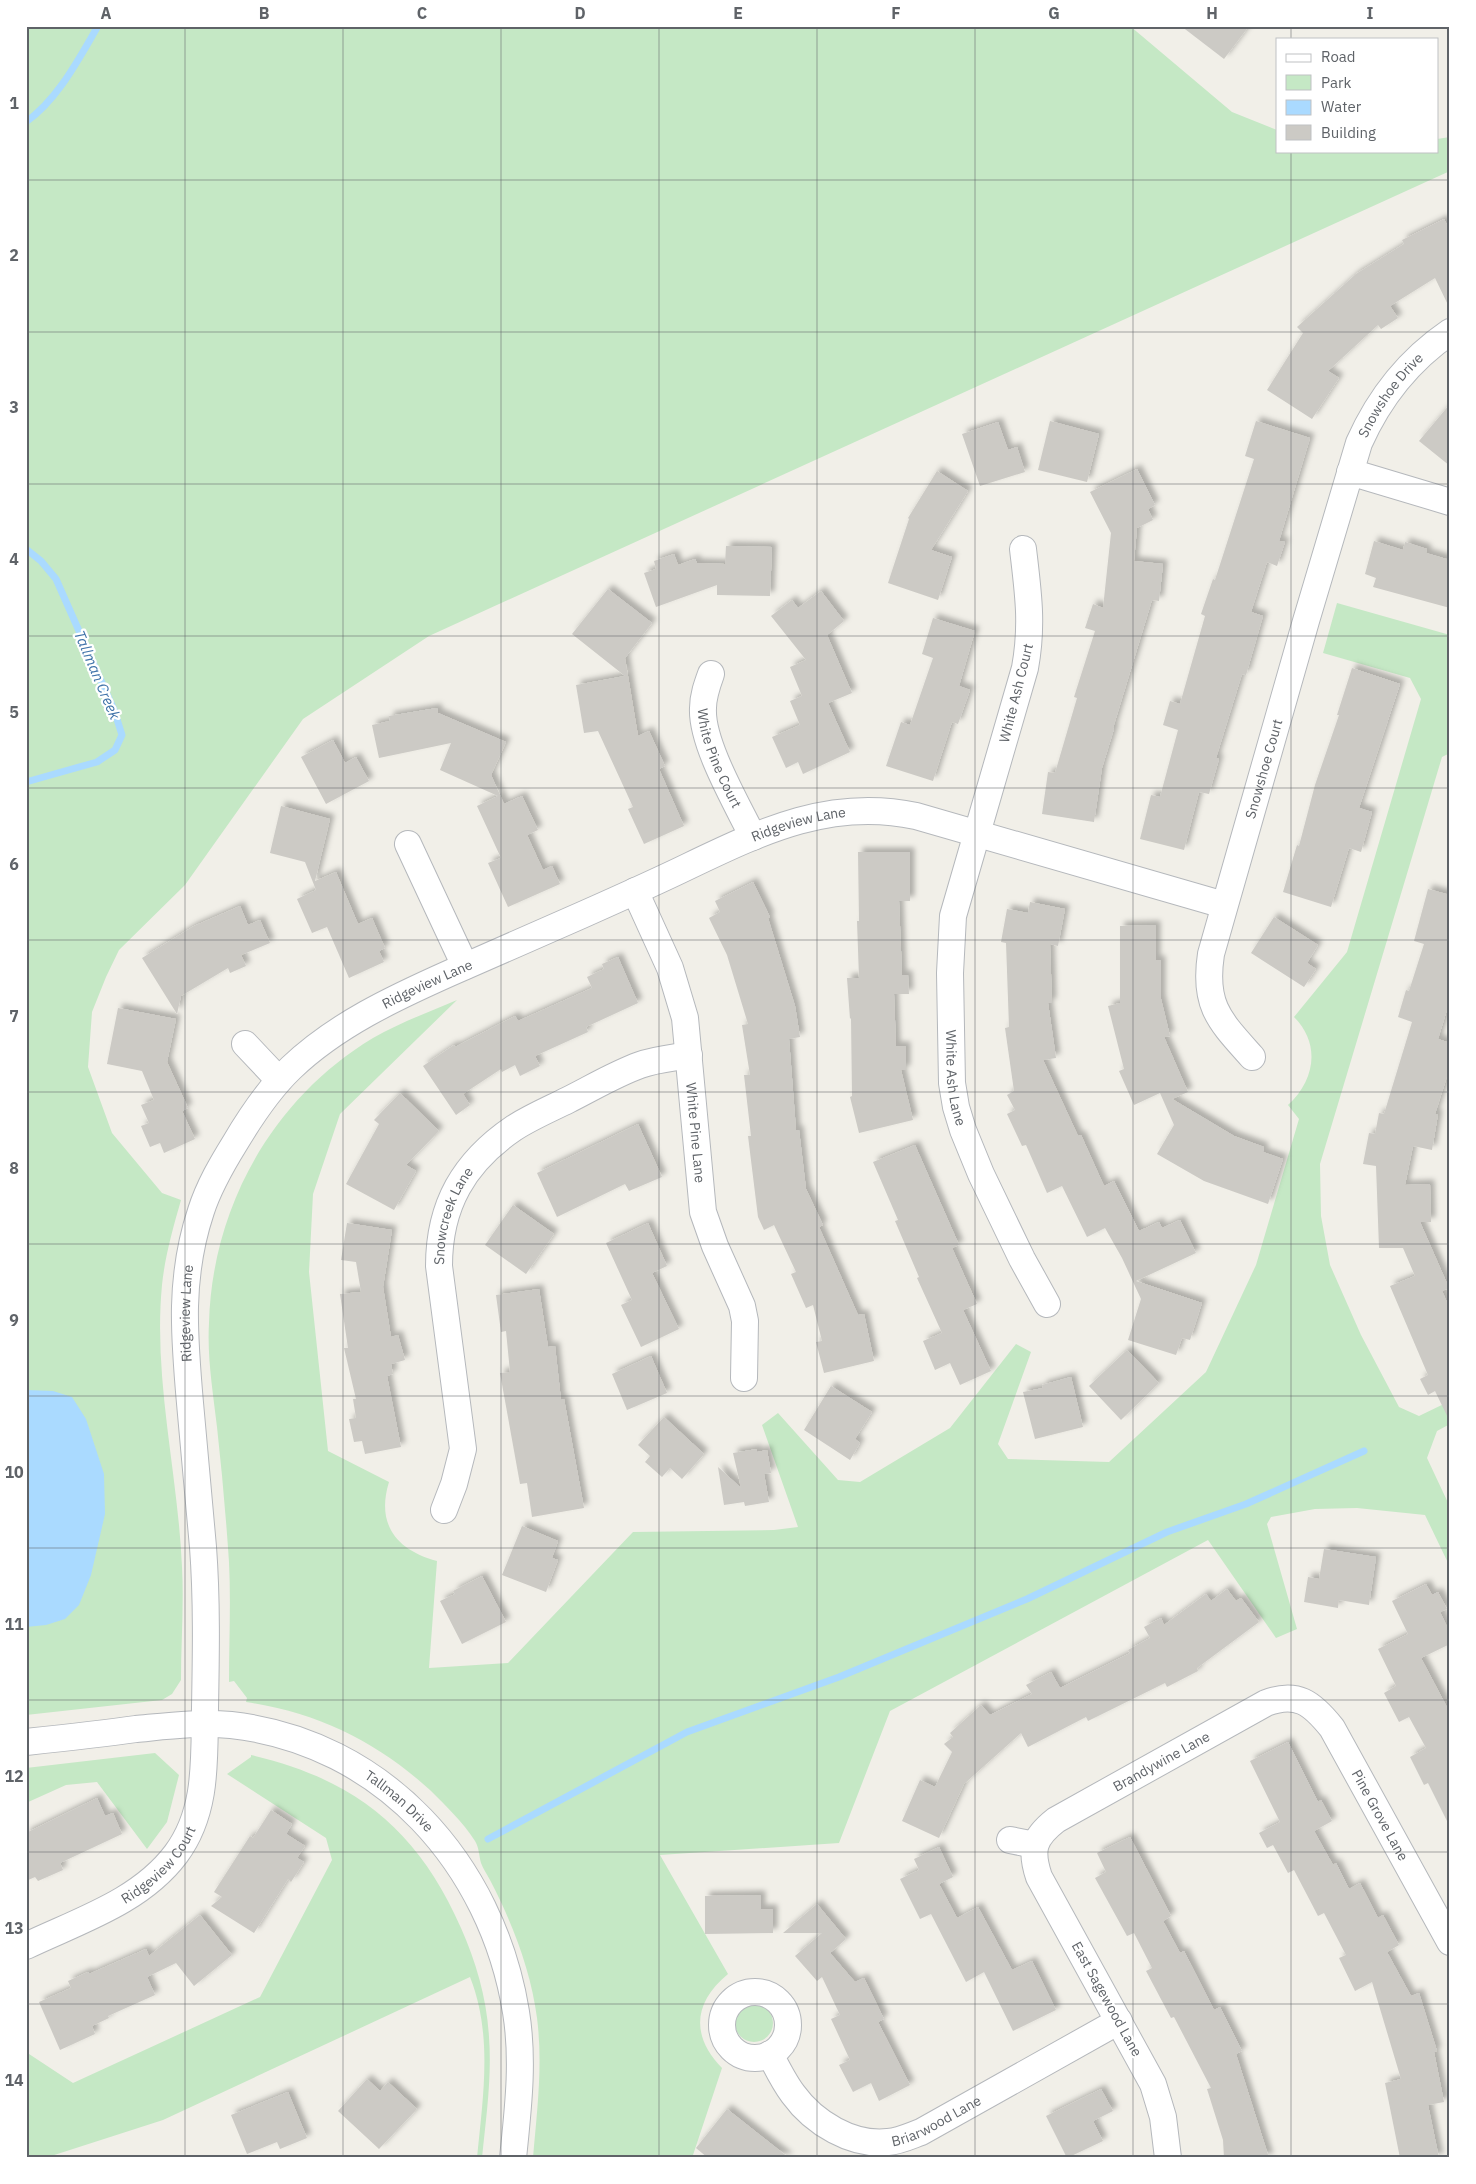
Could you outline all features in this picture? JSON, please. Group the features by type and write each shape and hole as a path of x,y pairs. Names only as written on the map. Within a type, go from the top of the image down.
{"street":[{"name":"Snowshoe Drive","path":"1350,472 1364,431 1385,395 1428,348 1450,332"},
{"path":"1350,472 1450,502"},
{"name":"Snowshoe Court","path":"1252,1057 1224,1026 1216,1012 1211,997 1209,968 1224,905 1350,472"},
{"name":"White Ash Court","path":"977,834 1025,668 1031,640 1030,609 1023,548"},
{"name":"White Pine Court","path":"711,674 702,709 705,726 712,749 753,836"},
{"name":"Ridgeview Lane","path":"205,1724 205,1576 184,1333 186,1285 196,1228 209,1190 242,1132 279,1080 306,1055 358,1019 402,995 635,892 753,836 804,818 831,813 862,810 897,812 1224,905"},
{"name":"White Ash Lane","path":"977,834 954,916 950,973 952,1083 961,1122 981,1174 1047,1304"},
{"path":"408,844 465,966"},
{"name":"White Pine Lane","path":"635,892 670,968 679,992 685,1018 703,1212 715,1246 742,1306 744,1321 744,1378"},
{"path":"245,1044 279,1080"},
{"name":"Snowcreek Lane","path":"444,1510 454,1484 463,1449 439,1266 443,1226 455,1191 471,1165 490,1145 516,1127 640,1065 689,1055"},
{"name":"Brandywine Lane","path":"1023,1843 1056,1820 1249,1713 1275,1700 1291,1698 1303,1689"},
{"name":"Pine Grove Lane","path":"1303,1689 1315,1709 1332,1728 1450,1942"},
{"name":"Ridgeview Court","path":"26,1946 128,1897 148,1883 169,1863 188,1834 200,1801 205,1724"},
{"name":"Tallman Drive","path":"26,1742 178,1725 230,1725 289,1737 323,1750 357,1767 384,1785 412,1809 439,1839 467,1880 490,1926 513,1994 520,2058 519,2103 513,2158"},
{"name":"East Sagewood Lane","path":"1023,1843 1033,1857 1039,1877 1146,2069 1158,2100 1166,2136 1168,2158"},
{"name":"Briarwood Lane","path":"770,2054 794,2096 818,2119 837,2131 856,2138 887,2142 921,2132 1119,2021"}],"green space":[{"path":"26,26 1130,26 1232,112 1276,130 1276,152 1438,152 1438,139 1450,137 1450,171 429,636 303,719 185,885 119,950 92,1012 88,1067 112,1133 162,1193 181,1200 165,1263 160,1320 163,1391 180,1532 183,1610 181,1680 172,1694 162,1700 26,1715"},
{"path":"1337,603 1450,635 1450,753 1442,757 1320,1164 1321,1216 1330,1265 1361,1335 1399,1407 1419,1416 1450,1401 1450,1424 1437,1431 1427,1458 1450,1507 1450,1567 1425,1515 1357,1508 1315,1509 1271,1517 1267,1524 1297,1629 1276,1638 1208,1540 890,1711 839,1843 660,1855 728,1974 708,1996 700,2019 705,2043 712,2056 722,2068 692,2158 533,2158 539,2071 539,2036 534,2000 520,1947 506,1913 482,1865 475,1841 460,1821 430,1790 389,1757 345,1732 322,1722 272,1707 246,1702 247,1698 234,1681 229,1682 229,1562 210,1362 209,1323 213,1280 222,1238 236,1198 255,1160 278,1124 306,1092 337,1063 373,1038 457,1000 340,1114 313,1194 309,1272 328,1451 389,1482 385,1511 393,1533 410,1550 437,1561 429,1668 508,1663 633,1532 774,1530 798,1527 762,1425 778,1413 838,1480 860,1482 950,1428 1016,1344 1031,1352 998,1444 1008,1459 1109,1462 1206,1372 1256,1265 1299,1119 1288,1105 1304,1084 1311,1062 1311,1050 1308,1039 1303,1028 1294,1017 1347,952 1421,699 1410,678 1323,653"},
{"path":"155,1753 179,1775 167,1822 147,1849 97,1782 66,1785 26,1803 26,1768"},
{"path":"251,1755 288,1765 322,1778 352,1794 379,1814 403,1837 425,1863 444,1893 471,1954 480,1981 486,2009 490,2067 482,2158 477,2158 483,2089 484,2044 482,2021 470,1977 163,2120 45,2158 26,2158 26,2052 73,2083 260,1997 332,1860 326,1838 227,1774 251,1757"},
{"path":"754,2004 767,2010 773,2023 767,2036 754,2042 741,2036 735,2023 741,2010"}],"water":[{"path":"26,1390 53,1391 72,1397 86,1419 104,1474 105,1514 91,1575 79,1605 65,1619 46,1625 26,1627"}],"building":[{"path":"1181,26 1249,26 1224,59"},
{"path":"1444,219 1450,230 1450,309 1435,278 1390,306 1398,318 1381,329 1378,325 1328,371 1339,378 1312,419 1267,390 1303,333 1297,327 1356,274 1404,244 1402,240"},
{"path":"1450,404 1450,466 1419,441"},
{"path":"1050,421 1099,434 1087,482 1038,470"},
{"path":"1256,421 1310,438 1279,541 1285,542 1277,566 1267,562 1251,612 1263,616 1246,675 1242,674 1216,758 1219,759 1209,794 1199,792 1184,850 1140,839 1151,795 1160,797 1178,730 1163,725 1170,701 1180,704 1205,616 1201,614 1213,579 1215,580 1254,459 1245,456"},
{"path":"998,422 1008,450 1017,447 1025,472 980,486 962,434"},
{"path":"1137,469 1155,505 1148,509 1153,520 1137,528 1134,561 1163,564 1159,601 1152,600 1113,728 1102,768 1094,822 1042,814 1048,772 1055,773 1077,698 1074,697 1095,631 1085,628 1093,604 1103,608 1111,533 1090,492"},
{"path":"937,471 968,491 931,550 952,557 938,600 888,583 908,518"},
{"path":"1374,541 1403,550 1405,542 1427,549 1426,553 1450,560 1450,608 1373,587 1376,578 1365,574"},
{"path":"726,546 772,547 770,596 717,595 717,585 656,607 644,573 656,569 654,561 674,554 678,565 695,559 697,563 725,564"},
{"path":"608,589 652,623 625,658 638,736 649,731 665,766 659,769 684,826 644,844 628,809 633,807 598,731 584,733 576,685 625,676 572,634"},
{"path":"821,591 844,621 827,635 852,693 828,703 850,752 803,774 798,762 786,768 772,737 800,725 790,701 802,696 790,667 806,660 771,616 792,600 798,608"},
{"path":"933,618 975,631 959,686 970,690 958,724 952,722 933,781 886,766 901,722 910,725 933,658 922,654"},
{"path":"1352,668 1400,684 1359,808 1372,812 1361,852 1349,848 1331,907 1283,892 1297,845 1299,846 1315,785 1339,715 1337,715"},
{"path":"437,708 438,713 506,742 491,775 504,804 522,796 538,830 527,835 543,870 552,866 560,884 508,907 488,863 501,858 477,806 498,796 440,770 451,743 379,758 372,725 390,721 389,716"},
{"path":"333,740 345,763 356,757 369,781 326,804 301,757"},
{"path":"281,806 330,819 315,881 336,872 358,924 372,918 385,948 379,951 384,962 349,978 327,927 312,933 297,899 316,890 305,862 270,853"},
{"path":"858,852 910,852 910,901 899,901 902,975 908,975 909,994 894,994 896,1046 906,1046 906,1070 901,1070 913,1120 859,1133 850,1097 852,1096 851,1018 847,978 859,978 857,921 859,921"},
{"path":"753,882 770,917 768,918 795,1006 800,1037 789,1039 796,1130 799,1130 806,1189 823,1225 819,1227 858,1315 864,1314 874,1361 824,1373 816,1342 822,1341 813,1305 806,1308 791,1274 796,1272 774,1225 764,1230 758,1217 748,1136 751,1136 744,1075 750,1075 742,1025 748,1024 727,955 709,918 720,912 715,901"},
{"path":"1428,889 1450,895 1450,1000 1438,1039 1450,1043 1450,1067 1435,1114 1438,1114 1432,1150 1413,1146 1405,1185 1430,1184 1431,1222 1420,1222 1449,1288 1442,1291 1450,1309 1450,1422 1435,1391 1428,1395 1420,1379 1428,1375 1390,1286 1415,1276 1403,1248 1379,1248 1376,1166 1363,1164 1369,1133 1375,1134 1379,1113 1384,1114 1412,1022 1398,1017 1406,990 1409,991 1424,944 1414,941"},
{"path":"1030,902 1065,909 1058,946 1050,944 1052,1003 1048,1003 1056,1058 1043,1060 1078,1136 1081,1135 1104,1186 1114,1181 1139,1231 1159,1222 1162,1228 1180,1220 1196,1253 1136,1281 1202,1303 1190,1340 1182,1338 1176,1355 1128,1340 1141,1299 1122,1258 1105,1228 1087,1237 1062,1186 1047,1193 1026,1145 1022,1146 1007,1114 1015,1110 1007,1095 1014,1091 1005,1028 1009,1027 1006,943 1001,942 1007,909 1028,913"},
{"path":"240,906 248,925 260,920 270,943 241,955 246,966 230,973 228,968 181,996 177,1014 142,958 194,926"},
{"path":"1274,917 1318,945 1307,963 1316,969 1304,987 1251,953"},
{"path":"1156,925 1156,960 1161,960 1161,999 1170,1036 1164,1037 1188,1092 1172,1099 1234,1136 1264,1147 1263,1152 1283,1159 1268,1204 1204,1181 1157,1154 1174,1125 1160,1093 1134,1105 1119,1071 1124,1069 1108,1006 1120,1003 1120,926"},
{"path":"618,957 638,1003 586,1027 588,1032 535,1056 540,1066 520,1076 515,1065 502,1072 501,1069 463,1094 470,1105 456,1115 423,1066 454,1045 455,1047 515,1016 518,1021 592,988 587,977 604,969 602,964"},
{"path":"118,1008 176,1019 167,1062 188,1108 182,1111 195,1139 164,1153 160,1143 150,1147 141,1126 149,1123 141,1105 154,1100 142,1071 107,1064"},
{"path":"400,1093 439,1131 406,1165 416,1171 394,1210 346,1184 379,1124 374,1120"},
{"path":"638,1124 662,1177 629,1191 625,1184 557,1217 537,1173"},
{"path":"915,1145 959,1245 952,1248 977,1304 963,1310 991,1371 960,1385 950,1363 935,1370 923,1341 942,1333 917,1278 919,1277 895,1221 898,1220 873,1162"},
{"path":"513,1205 554,1234 526,1274 485,1245"},
{"path":"347,1223 392,1230 383,1287 391,1337 398,1335 405,1360 391,1364 393,1374 387,1376 401,1447 365,1454 362,1441 354,1442 349,1419 356,1418 353,1399 356,1399 344,1348 348,1348 340,1294 361,1292 356,1262 341,1260"},
{"path":"648,1223 667,1266 652,1273 679,1329 641,1347 621,1305 632,1300 606,1243"},
{"path":"539,1289 548,1347 555,1346 561,1400 564,1399 584,1508 532,1517 527,1483 520,1484 500,1373 510,1372 506,1331 501,1332 496,1295"},
{"path":"1127,1350 1159,1383 1121,1420 1089,1386"},
{"path":"651,1356 667,1393 627,1410 612,1374"},
{"path":"1071,1377 1083,1427 1035,1439 1023,1392 1043,1388 1042,1385"},
{"path":"831,1386 872,1412 855,1439 860,1443 850,1460 804,1430"},
{"path":"664,1417 704,1454 682,1479 670,1468 662,1477 645,1462 650,1456 638,1445"},
{"path":"757,1449 757,1452 767,1450 771,1473 764,1474 769,1502 745,1506 744,1502 724,1505 718,1467 741,1488 733,1453"},
{"path":"522,1526 558,1541 552,1558 558,1560 546,1592 502,1575"},
{"path":"1324,1549 1376,1557 1369,1605 1339,1600 1338,1608 1304,1602 1308,1577 1319,1579"},
{"path":"482,1576 506,1622 462,1644 440,1601 455,1594 453,1591"},
{"path":"1426,1584 1432,1595 1438,1592 1447,1609 1440,1612 1450,1633 1450,1644 1421,1658 1450,1713 1450,1827 1428,1783 1424,1785 1410,1757 1426,1748 1409,1717 1399,1722 1384,1693 1396,1686 1378,1649 1408,1634 1392,1601"},
{"path":"1227,1589 1236,1601 1241,1598 1259,1622 1197,1668 1198,1671 1167,1687 1165,1683 1088,1721 1086,1717 1028,1747 1021,1733 964,1784 939,1838 902,1821 920,1780 935,1787 952,1752 944,1744 953,1737 950,1733 981,1705 990,1715 1032,1694 1026,1685 1051,1672 1060,1688 1130,1653 1128,1650 1150,1638 1144,1627 1161,1618 1164,1625 1206,1594 1211,1601"},
{"path":"1288,1742 1318,1802 1321,1800 1332,1821 1314,1831 1333,1865 1336,1863 1349,1889 1360,1883 1378,1918 1383,1915 1399,1945 1387,1952 1411,1996 1419,1993 1437,2051 1434,2052 1444,2102 1428,2105 1439,2158 1400,2158 1385,2083 1401,2079 1372,1982 1355,1991 1339,1958 1346,1955 1324,1913 1318,1916 1294,1870 1288,1873 1273,1845 1267,1848 1259,1833 1280,1822 1250,1761"},
{"path":"97,1798 105,1816 113,1813 122,1834 60,1863 63,1870 38,1881 35,1877 26,1881 26,1833"},
{"path":"271,1810 292,1824 286,1834 305,1846 297,1858 304,1862 291,1882 288,1879 254,1933 211,1906 222,1897 214,1892 250,1836 253,1838"},
{"path":"1130,1837 1171,1916 1163,1921 1180,1953 1184,1951 1214,2010 1220,2007 1242,2051 1236,2054 1269,2158 1224,2158 1223,2140 1207,2089 1211,2088 1174,2017 1171,2018 1146,1971 1152,1968 1134,1933 1127,1936 1095,1878 1106,1872 1097,1853"},
{"path":"939,1847 953,1877 939,1884 957,1918 978,1907 1012,1970 1032,1961 1056,2010 1013,2031 984,1972 966,1982 931,1914 920,1919 900,1879 919,1870 914,1859"},
{"path":"761,1895 761,1909 773,1909 773,1933 705,1934 705,1896"},
{"path":"817,1904 846,1939 830,1953 855,1982 864,1978 884,2019 878,2022 910,2085 879,2101 871,2083 853,2092 839,2065 850,2060 831,2019 840,2015 822,1977 817,1981 795,1956 822,1933 783,1933"},
{"path":"200,1915 232,1955 194,1986 176,1963 147,1977 155,1995 108,2016 109,2018 92,2026 95,2034 60,2050 39,2002 71,1988 68,1981 88,1972 89,1974 146,1949 149,1956"},
{"path":"367,2079 380,2091 388,2082 417,2109 379,2149 338,2111"},
{"path":"1101,2089 1113,2111 1093,2121 1103,2141 1067,2158 1046,2116"},
{"path":"288,2092 307,2138 280,2149 277,2142 247,2154 231,2115"},
{"path":"727,2109 789,2158 708,2158 696,2148"}],"waterway":[{"path":"26,122 58,90 98,26"},
{"name":"Tallman Creek","path":"26,549 41,561 56,579 114,710 122,735 115,750 97,762 26,782"},
{"path":"488,1839 687,1732 839,1677 1027,1599 1167,1532 1246,1504 1364,1451"}]}
